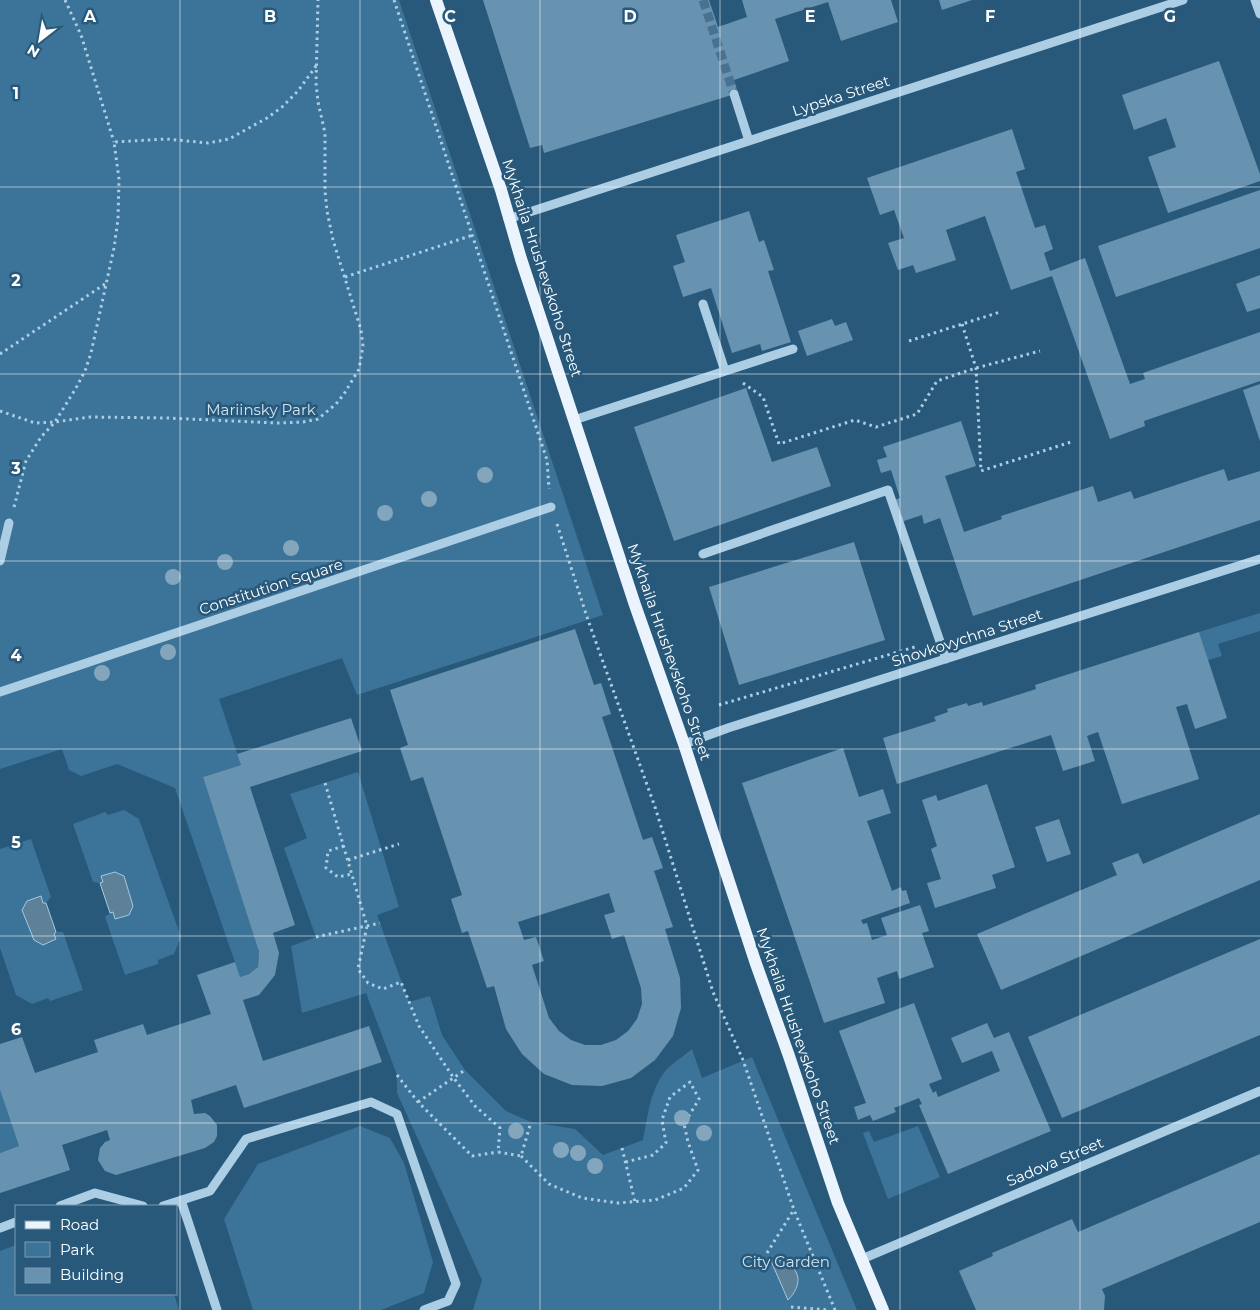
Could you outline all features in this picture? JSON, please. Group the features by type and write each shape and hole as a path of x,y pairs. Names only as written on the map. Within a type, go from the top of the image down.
{"main road":[{"name":"Mykhaila Hrushevskoho Street","path":"436,0 501,190 508,219 574,420 635,605 684,744 751,951 789,1056 838,1203 883,1310"}],"street":[{"name":"Lypska Street","path":"508,219 1182,0"},
{"path":"1255,0 1260,14"},
{"path":"734,94 749,141"},
{"path":"703,304 725,371"},
{"path":"574,420 794,349"},
{"path":"703,554 888,490 946,659"},
{"name":"Constitution Square","path":"0,692 551,508"},
{"path":"0,561 9,524"},
{"name":"Shovkovychna Street","path":"684,744 728,728 1260,559"},
{"name":"Sadova Street","path":"862,1259 1260,1091"},
{"path":"166,1205 210,1191 246,1139 371,1102 397,1114 456,1284 448,1301 424,1310"},
{"path":"63,1205 96,1193 140,1205"},
{"path":"182,1200 217,1310"},
{"path":"0,1228 15,1222"}],"path":[{"path":"9,524 26,461 40,437 54,422 84,371 91,353 118,219 119,179 114,142 80,35 65,0"},
{"path":"0,411 14,414 34,423 90,417 277,423 303,422 318,419 336,404 344,394 359,369 363,346 361,330 333,240 327,211 325,191 326,133 318,102 316,66 318,0"},
{"path":"394,0 547,460 551,508 588,620 655,808 713,992 743,1060 794,1210 835,1310"},
{"path":"114,142 166,139 208,143 229,139 267,118 282,107 298,91 316,66"},
{"path":"344,277 472,235"},
{"path":"0,354 106,284"},
{"path":"909,341 1000,312"},
{"path":"962,324 976,368 981,471 1071,442"},
{"path":"725,371 763,397 779,444 855,420 876,427 917,414 937,381 976,368 1040,351"},
{"path":"719,705 939,640"},
{"path":"625,720 630,718"},
{"path":"325,783 367,926 358,969 368,983 383,989 402,982 419,1026 453,1077 475,1106 500,1128 498,1152"},
{"path":"348,860 399,844"},
{"path":"344,846 328,851 326,868 338,877 352,874"},
{"path":"316,937 380,923"},
{"path":"418,1102 465,1070"},
{"path":"397,1075 418,1102 472,1156 498,1152 521,1156 549,1184 582,1198 618,1203 655,1200 684,1188 698,1170 684,1124 699,1099 690,1082 670,1097 662,1120 666,1143 653,1155 626,1162"},
{"path":"521,1156 531,1122"},
{"path":"622,1148 635,1202"},
{"path":"767,1253 794,1210"},
{"path":"791,1308 829,1310"}],"green space":[{"name":"Mariinsky Park","path":"0,0 399,0 603,615 357,695 342,658 219,699 241,765 203,777 259,952 258,967 249,974 240,977 175,788 117,764 81,776 69,770 62,749 0,769"},
{"path":"1260,613 1260,631 1218,644 1222,656 1208,660 1199,632"},
{"name":"City Garden","path":"358,772 399,907 377,915 409,1002 430,996 442,1035 465,1070 506,1111 531,1122 575,1129 603,1155 643,1140 650,1103 661,1077 667,1069 692,1049 702,1078 752,1057 857,1310 473,1310 482,1280 397,1093 397,1075 366,993 302,1013 291,946 316,937 284,848 307,838 290,794"},
{"path":"124,810 139,819 181,937 174,954 158,960 158,964 125,975 105,917 110,913 101,883 93,882 73,824 105,812 108,815"},
{"path":"31,839 51,897 46,903 56,932 63,932 83,990 50,1001 48,998 32,1004 16,995 0,948 0,849"},
{"path":"0,1090 19,1146 0,1153"},
{"path":"360,1126 390,1138 404,1163 433,1262 424,1293 381,1310 253,1310 224,1219 258,1164"},
{"path":"918,1126 940,1177 888,1199 863,1133 869,1131 874,1142"},
{"path":"15,1245 15,1295 174,1295 179,1310 0,1310 0,1251"}],"shaded area":[{"path":"115,872 124,876 133,906 129,915 115,919 113,912 110,913 100,883 103,882 101,876"},
{"path":"41,896 43,903 46,903 56,932 54,934 56,939 43,945 34,940 22,910 27,901"},
{"path":"779,1260 792,1267 798,1277 796,1288 788,1300 771,1261"}],"building":[{"path":"483,0 709,0 718,27 747,17 742,0 891,0 898,22 841,41 828,2 775,19 789,61 734,80 738,93 544,153 542,145 530,148"},
{"path":"939,0 972,0 942,10"},
{"path":"1219,61 1260,174 1260,181 1168,213 1148,157 1176,147 1166,118 1134,130 1122,95"},
{"path":"1012,129 1025,169 1016,172 1035,228 1045,225 1053,249 1044,253 1050,271 1085,258 1130,384 1145,379 1143,373 1260,332 1260,381 1144,421 1145,426 1110,439 1052,276 1011,290 985,216 946,230 956,260 916,273 913,265 898,270 888,243 904,238 894,210 880,215 867,178"},
{"path":"1260,190 1260,248 1116,297 1098,246"},
{"path":"749,211 759,242 764,240 774,270 768,271 791,342 762,351 760,344 732,353 711,288 683,297 673,266 685,262 676,235"},
{"path":"1260,275 1260,308 1247,312 1236,284"},
{"path":"832,319 835,326 846,322 853,340 807,356 798,331"},
{"path":"1260,384 1260,441 1243,390"},
{"path":"746,388 772,462 817,447 831,486 674,541 634,427"},
{"path":"961,421 976,466 945,476 964,532 1002,519 1001,516 1093,486 1098,502 1131,491 1134,499 1224,469 1228,481 1260,471 1260,520 973,616 940,518 924,524 922,515 901,522 894,500 900,498 891,470 881,473 877,460 887,457 883,447"},
{"path":"854,542 885,640 739,685 709,587"},
{"path":"575,629 594,685 601,683 611,714 602,717 643,840 652,837 663,868 654,871 673,927 665,929 680,978 681,1008 673,1036 655,1060 631,1078 602,1086 572,1085 544,1074 522,1054 506,1029 494,986 487,988 468,931 462,933 451,899 462,895 423,777 411,781 400,748 408,745 390,690","holes":["609,893 615,912 604,915 612,939 624,935 641,988 642,1004 637,1019 628,1031 616,1040 601,1045 585,1045 571,1040 559,1031 549,1018 532,965 544,961 536,937 524,940 518,922"]},
{"path":"1199,632 1227,718 1195,729 1187,704 1176,707 1199,779 1122,804 1098,732 1087,736 1095,761 1063,771 1051,735 897,784 883,738 936,721 934,717 948,712 947,709 967,703 968,706 982,702 983,706 1036,689 1035,685"},
{"path":"351,718 362,751 250,787 295,925 273,933 279,953 275,975 259,995 243,1000 263,1061 369,1026 382,1062 244,1108 236,1085 191,1100 194,1114 205,1113 217,1125 217,1136 214,1142 205,1148 116,1175 105,1171 98,1160 100,1148 105,1142 110,1140 107,1130 62,1145 70,1170 0,1193 0,1153 19,1146 0,1090 0,1044 22,1037 35,1073 98,1052 94,1040 143,1024 147,1035 211,1014 197,975 235,962 240,977 249,974 258,967 259,952 203,777 241,765 237,754"},
{"path":"843,748 859,797 883,789 891,813 867,821 892,891 901,887 902,891 906,890 910,903 861,920 863,924 867,923 872,940 887,935 881,918 920,905 929,931 922,933 934,967 899,979 897,971 877,978 885,1003 824,1023 742,783"},
{"path":"987,784 1015,867 992,875 996,888 935,908 927,883 941,879 931,849 937,846 922,800 936,795 938,801"},
{"path":"1260,814 1260,880 1001,990 977,934 1117,875 1112,863 1138,853 1143,864"},
{"path":"1059,819 1071,854 1047,862 1035,827"},
{"path":"1260,939 1260,1035 1062,1118 1028,1037"},
{"path":"914,1003 942,1079 929,1084 933,1093 936,1091 938,1097 1000,1071 992,1051 962,1063 951,1038 987,1023 994,1038 1009,1032 1051,1131 948,1174 919,1105 922,1104 919,1098 894,1108 896,1112 873,1121 870,1115 858,1120 854,1107 866,1103 839,1031"},
{"path":"1260,1154 1260,1222 1102,1289 1105,1296 1104,1310 976,1310 959,1271 993,1256 992,1253 1072,1219 1078,1232"}],"tunnel":[{"path":"703,0 734,94"}]}
